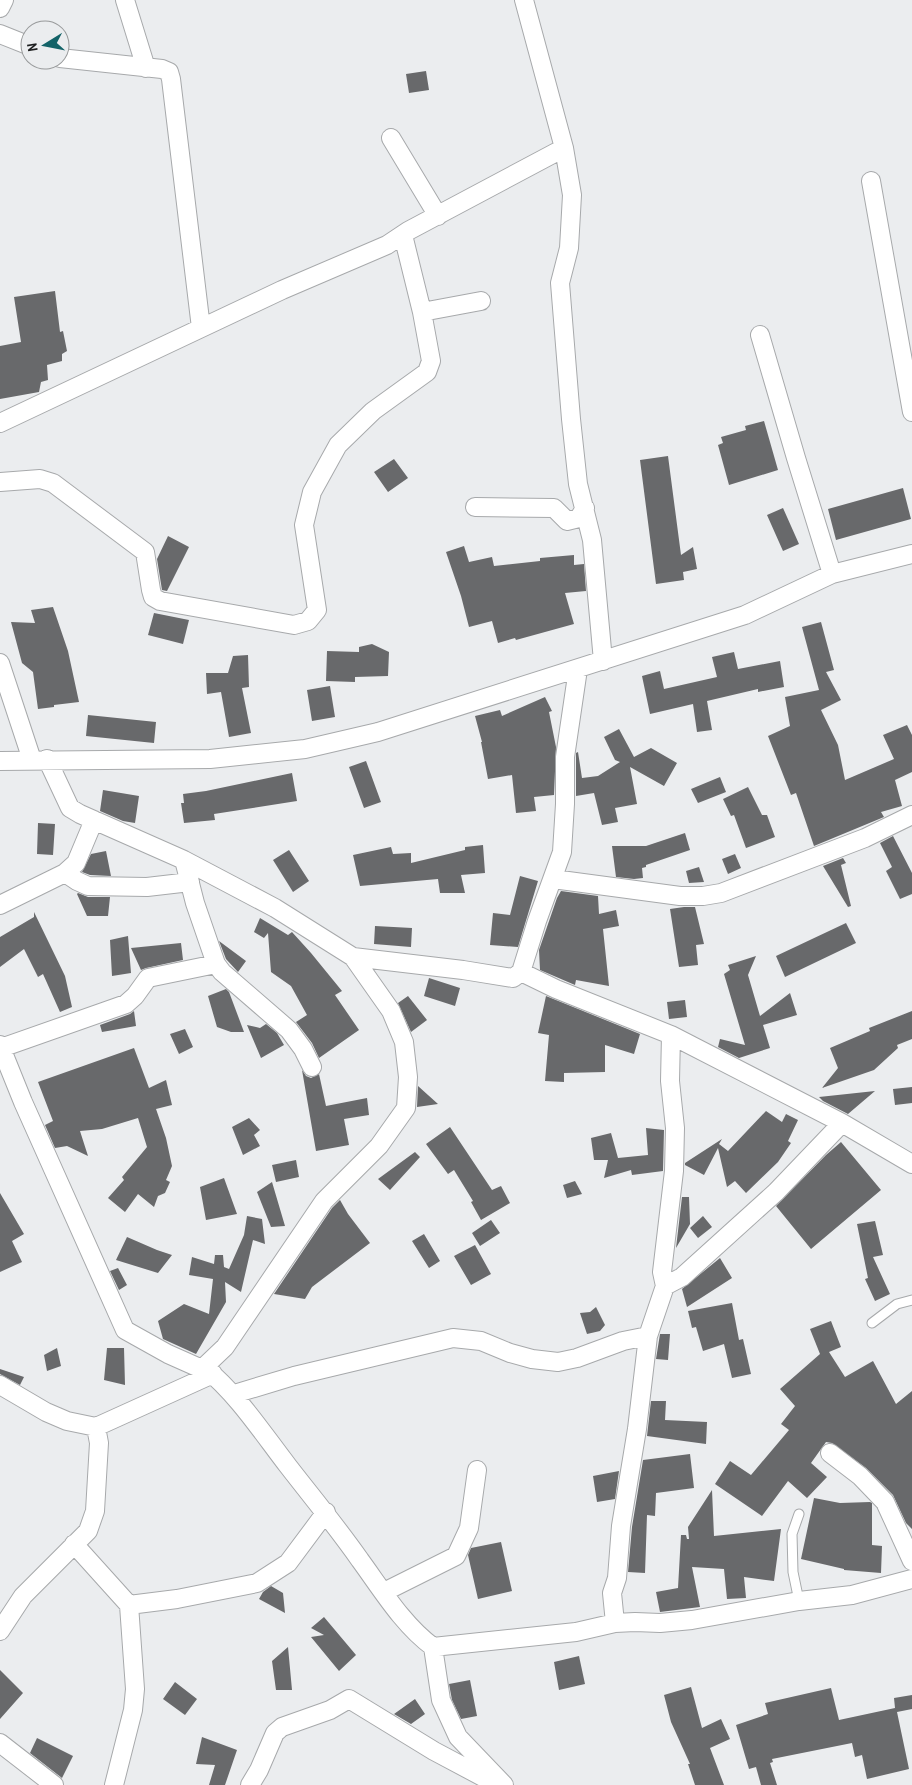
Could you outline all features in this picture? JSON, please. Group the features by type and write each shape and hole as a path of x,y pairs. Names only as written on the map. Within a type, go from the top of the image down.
{"street":[{"path":"0,8 4,0"},
{"path":"125,0 146,68"},
{"path":"524,0 564,148 572,195 569,248 560,283 578,484 592,540 603,661"},
{"path":"0,34 20,42"},
{"path":"70,59 162,69 169,72 201,328"},
{"path":"392,138 438,216"},
{"path":"0,422 282,290 387,245 402,235 564,148"},
{"path":"871,181 912,412"},
{"path":"0,482 40,479 54,483 145,552 151,590 154,597 160,602 294,626 308,621 317,610 304,525 312,492 338,445 373,411 427,372 430,361 422,312 402,235"},
{"path":"422,312 480,300"},
{"path":"760,335 832,574"},
{"path":"475,507 554,508 567,521 578,518 585,508"},
{"path":"0,761 39,759 210,760 305,749 378,732 603,661 745,615 832,574 912,554"},
{"path":"0,664 39,759 70,808 184,860 275,908 353,957 391,1011 404,1042 408,1077 406,1108 379,1146 324,1201 225,1347 204,1366 234,1394 288,1466 326,1512 419,1637 433,1647 576,1632 615,1623 660,1623 692,1620 852,1595 912,1580"},
{"path":"353,957 464,970 513,978 521,972 562,852 565,757 578,669"},
{"path":"553,879 680,896 721,893 865,838 912,815"},
{"path":"0,905 65,873 76,863 94,820"},
{"path":"184,860 195,903 216,964 222,972 289,1030 304,1049 312,1066"},
{"path":"65,873 88,886 147,886 190,882"},
{"path":"213,1374 168,1354 125,1330 1,1047 126,1004 135,996 148,978 216,964"},
{"path":"521,972 556,989 672,1035 842,1123 912,1164"},
{"path":"615,1623 612,1593 617,1578 620,1526 637,1429 648,1336 665,1286 662,1272 674,1171 675,1128 670,1081 672,1035"},
{"path":"665,1286 682,1278 768,1199 842,1123"},
{"path":"234,1394 294,1376 453,1338 481,1341 510,1353 532,1359 558,1362 577,1358 623,1341 648,1336"},
{"path":"0,1385 46,1412 67,1421 96,1427 213,1374"},
{"path":"0,1631 23,1596 88,1531 95,1511 99,1443 96,1427"},
{"path":"830,1453 860,1476 885,1502 912,1561"},
{"path":"384,1592 456,1556 469,1528 477,1470"},
{"path":"129,1605 177,1599 256,1583 288,1563 326,1512"},
{"path":"74,1544 129,1605 135,1689 133,1710 114,1785"},
{"path":"433,1647 441,1700 458,1737 504,1785"},
{"path":"250,1785 259,1770 275,1733 282,1727 330,1710 349,1699 434,1751 497,1785"},
{"path":"0,1743 54,1785"}],"lane":[{"path":"872,1323 897,1304 912,1300"},
{"path":"798,1602 793,1572 792,1534 800,1514"}],"building":[{"path":"426,71 429,90 409,93 406,74"},
{"path":"55,291 60,332 63,331 67,351 62,354 62,361 47,365 48,380 41,382 39,392 0,399 0,346 21,342 14,297"},
{"path":"764,421 778,470 729,485 718,445 723,443 721,437 746,430 745,426"},
{"path":"668,456 681,555 693,547 697,569 683,572 684,580 656,584 640,460"},
{"path":"394,459 408,478 388,492 374,472"},
{"path":"903,488 911,519 836,540 828,509"},
{"path":"783,508 799,544 783,551 767,515"},
{"path":"168,536 189,547 167,591 162,590 157,559"},
{"path":"464,546 469,562 492,557 494,566 540,561 540,558 574,555 574,565 584,564 586,591 565,593 574,624 498,643 492,621 469,627 446,552"},
{"path":"53,607 68,651 79,702 38,709 33,672 22,663 11,622 35,623 31,610"},
{"path":"154,613 189,620 183,644 148,635"},
{"path":"821,622 834,670 826,672 841,700 821,710 838,745 845,780 894,759 883,735 907,725 912,735 912,772 895,780 902,806 881,812 884,817 814,846 796,793 791,795 768,736 790,726 785,697 819,690 802,627"},
{"path":"372,644 389,652 388,676 355,677 355,682 326,681 327,651 359,652 359,647"},
{"path":"734,652 738,669 780,661 784,687 758,692 758,689 707,701 712,730 697,732 693,704 650,714 642,676 660,671 664,689 717,677 712,657"},
{"path":"248,655 249,687 242,688 251,733 229,737 221,692 207,694 206,673 228,673 233,656"},
{"path":"330,686 335,717 312,721 307,690"},
{"path":"545,697 552,711 549,712 556,747 554,795 534,797 536,811 516,813 512,775 488,779 482,742 475,716 500,710 502,716"},
{"path":"88,715 156,722 154,743 86,736"},
{"path":"619,729 634,757 651,748 677,763 664,786 630,767 637,804 615,808 618,822 602,825 594,793 576,796 576,753 578,752 582,778 598,776 620,762 615,760 604,737"},
{"path":"366,761 381,802 364,808 349,767"},
{"path":"292,773 297,801 214,814 215,820 184,823 181,803 184,803 183,794"},
{"path":"720,777 726,792 698,803 691,789"},
{"path":"748,787 762,815 767,815 775,837 746,848 734,815 731,816 723,799"},
{"path":"103,790 139,796 135,823 123,821 100,811"},
{"path":"38,823 55,824 53,855 37,854"},
{"path":"685,833 690,850 646,865 646,867 642,868 643,878 616,877 612,846 646,846"},
{"path":"893,836 912,873 912,894 900,899 886,871 892,867 880,843"},
{"path":"483,845 485,873 461,875 465,893 440,893 438,879 360,886 353,855 391,847 393,854 411,853 411,863 465,850 465,847"},
{"path":"289,850 309,881 293,892 273,860"},
{"path":"106,851 111,876 90,875 82,872 91,854"},
{"path":"735,854 741,868 728,874 722,859"},
{"path":"843,858 846,863 841,865 851,906 848,907 823,866"},
{"path":"699,867 704,882 689,883 686,871"},
{"path":"520,876 538,881 518,947 490,945 493,913 510,915"},
{"path":"561,891 598,896 599,914 616,910 619,926 603,929 609,986 576,980 575,985 540,970 539,950"},
{"path":"78,893 88,897 110,897 108,916 87,916"},
{"path":"695,907 704,944 696,945 698,965 679,967 670,909"},
{"path":"34,912 65,976 72,1007 60,1012 43,974 38,977 24,949 0,967 0,937 34,917"},
{"path":"260,918 288,935 292,932 311,953 342,991 335,995 359,1030 319,1058 312,1043 296,1022 307,1015 291,986 271,972 268,933 264,938 254,932"},
{"path":"846,923 856,943 785,977 776,956"},
{"path":"375,926 412,928 411,947 374,944"},
{"path":"128,936 131,973 112,976 110,940"},
{"path":"219,941 246,961 238,972 226,959"},
{"path":"181,943 183,960 141,970 131,948"},
{"path":"756,956 748,975 760,1016 790,993 797,1015 763,1025 770,1048 739,1058 718,1047 720,1039 745,1045 724,974 730,970 728,965"},
{"path":"429,978 460,988 455,1006 424,996"},
{"path":"226,989 229,992 244,1032 231,1032 217,1027 208,996"},
{"path":"408,996 427,1020 411,1032 398,1003"},
{"path":"546,996 640,1034 634,1054 605,1045 605,1072 564,1073 564,1082 545,1081 549,1035 538,1033"},
{"path":"685,1000 687,1017 669,1019 667,1002"},
{"path":"134,1011 136,1026 102,1032 100,1025"},
{"path":"912,1011 912,1039 897,1045 898,1048 874,1070 822,1088 838,1068 830,1048 870,1031 869,1028"},
{"path":"266,1024 277,1033 284,1045 261,1058 247,1025 260,1028"},
{"path":"185,1029 193,1047 179,1054 170,1034"},
{"path":"134,1048 149,1088 166,1080 172,1105 156,1109 166,1138 172,1166 166,1180 170,1182 165,1193 158,1196 154,1207 138,1194 125,1212 108,1198 124,1180 122,1177 147,1147 138,1118 102,1129 80,1131 88,1156 67,1146 55,1148 45,1125 53,1121 38,1082"},
{"path":"302,1070 306,1076 311,1078 319,1074 326,1106 367,1098 369,1115 344,1119 349,1145 316,1151"},
{"path":"418,1086 438,1104 417,1107"},
{"path":"912,1087 912,1103 895,1105 893,1089"},
{"path":"875,1091 848,1114 819,1097"},
{"path":"766,1111 782,1122 786,1114 798,1120 788,1141 791,1143 778,1162 746,1193 735,1181 727,1187 718,1148 704,1175 685,1165 685,1163 722,1139 719,1144 728,1151"},
{"path":"249,1118 260,1130 254,1135 260,1146 243,1155 232,1127"},
{"path":"450,1127 492,1190 501,1186 510,1203 481,1220 471,1202 473,1201 454,1170 448,1174 426,1144"},
{"path":"646,1128 664,1130 663,1171 632,1175 631,1170 604,1178 608,1160 594,1160 591,1138 611,1133 618,1158 648,1155"},
{"path":"841,1142 881,1190 811,1249 776,1206"},
{"path":"415,1152 420,1157 390,1190 378,1179"},
{"path":"296,1160 299,1177 276,1182 272,1165"},
{"path":"224,1178 237,1214 206,1220 200,1187"},
{"path":"575,1181 582,1194 567,1198 563,1185"},
{"path":"272,1182 285,1226 271,1227 257,1192"},
{"path":"0,1193 24,1234 12,1241 22,1262 0,1272"},
{"path":"682,1197 689,1197 690,1224 676,1248"},
{"path":"340,1200 370,1243 312,1287 305,1299 274,1294 332,1208"},
{"path":"247,1216 262,1219 265,1244 253,1240 241,1292 225,1282 226,1302 196,1354 163,1339 158,1321 184,1304 209,1314 213,1279 189,1275 192,1257 214,1264 215,1255 223,1255 224,1267 229,1269 244,1235"},
{"path":"703,1216 712,1227 698,1238 690,1228"},
{"path":"491,1220 500,1233 480,1246 472,1233"},
{"path":"875,1221 883,1255 873,1257 890,1294 875,1301 865,1279 868,1278 857,1224"},
{"path":"424,1234 440,1261 429,1268 412,1241"},
{"path":"127,1237 172,1255 158,1273 116,1260"},
{"path":"475,1245 491,1274 471,1285 454,1256"},
{"path":"720,1258 732,1278 687,1307 682,1289"},
{"path":"118,1268 127,1285 119,1290 110,1271"},
{"path":"732,1303 739,1340 743,1339 751,1374 732,1378 724,1344 703,1351 696,1327 692,1328 688,1311"},
{"path":"596,1307 605,1325 600,1331 587,1334 580,1313 590,1312"},
{"path":"831,1321 841,1347 829,1352 845,1377 873,1361 896,1404 912,1391 912,1529 906,1523 893,1495 866,1468 832,1443 826,1442 811,1463 827,1477 807,1498 788,1481 762,1516 715,1484 730,1461 751,1475 789,1430 781,1424 795,1406 780,1389 820,1354 810,1329"},
{"path":"660,1334 670,1334 668,1360 656,1359"},
{"path":"57,1348 61,1366 47,1371 44,1355"},
{"path":"107,1348 124,1348 125,1385 104,1380"},
{"path":"0,1369 24,1377 20,1385 0,1374"},
{"path":"651,1401 666,1401 665,1420 707,1422 706,1444 647,1436"},
{"path":"690,1454 694,1488 656,1493 655,1516 647,1515 645,1573 628,1572 632,1527 643,1460"},
{"path":"619,1471 615,1499 597,1502 593,1476"},
{"path":"712,1490 714,1536 781,1529 774,1581 744,1577 746,1598 727,1599 724,1569 692,1567 700,1607 660,1612 656,1592 678,1588 681,1535 686,1535 687,1539 689,1539 688,1527"},
{"path":"814,1498 840,1503 872,1503 872,1545 882,1546 881,1573 844,1570 801,1559"},
{"path":"501,1542 512,1591 478,1599 468,1555 471,1548"},
{"path":"271,1586 283,1593 285,1613 259,1599 263,1592"},
{"path":"324,1617 356,1655 339,1671 311,1637 324,1635 311,1628"},
{"path":"288,1647 292,1690 276,1690 272,1661"},
{"path":"579,1656 585,1684 559,1690 554,1662"},
{"path":"0,1670 23,1693 0,1719"},
{"path":"470,1680 477,1716 461,1719 452,1700 449,1684"},
{"path":"175,1682 197,1699 185,1715 163,1699"},
{"path":"691,1687 702,1728 721,1719 730,1739 710,1748 724,1785 695,1785 688,1764 690,1764 671,1722 664,1695"},
{"path":"831,1688 839,1720 895,1708 894,1698 912,1695 912,1709 897,1712 909,1769 867,1779 862,1755 855,1757 852,1743 772,1759 773,1762 770,1763 777,1785 761,1785 756,1767 749,1769 736,1725 768,1714 765,1703"},
{"path":"415,1699 425,1714 411,1724 394,1714"},
{"path":"202,1737 237,1750 225,1785 209,1785 215,1765 196,1764"},
{"path":"37,1738 73,1756 62,1778 30,1753"}]}
